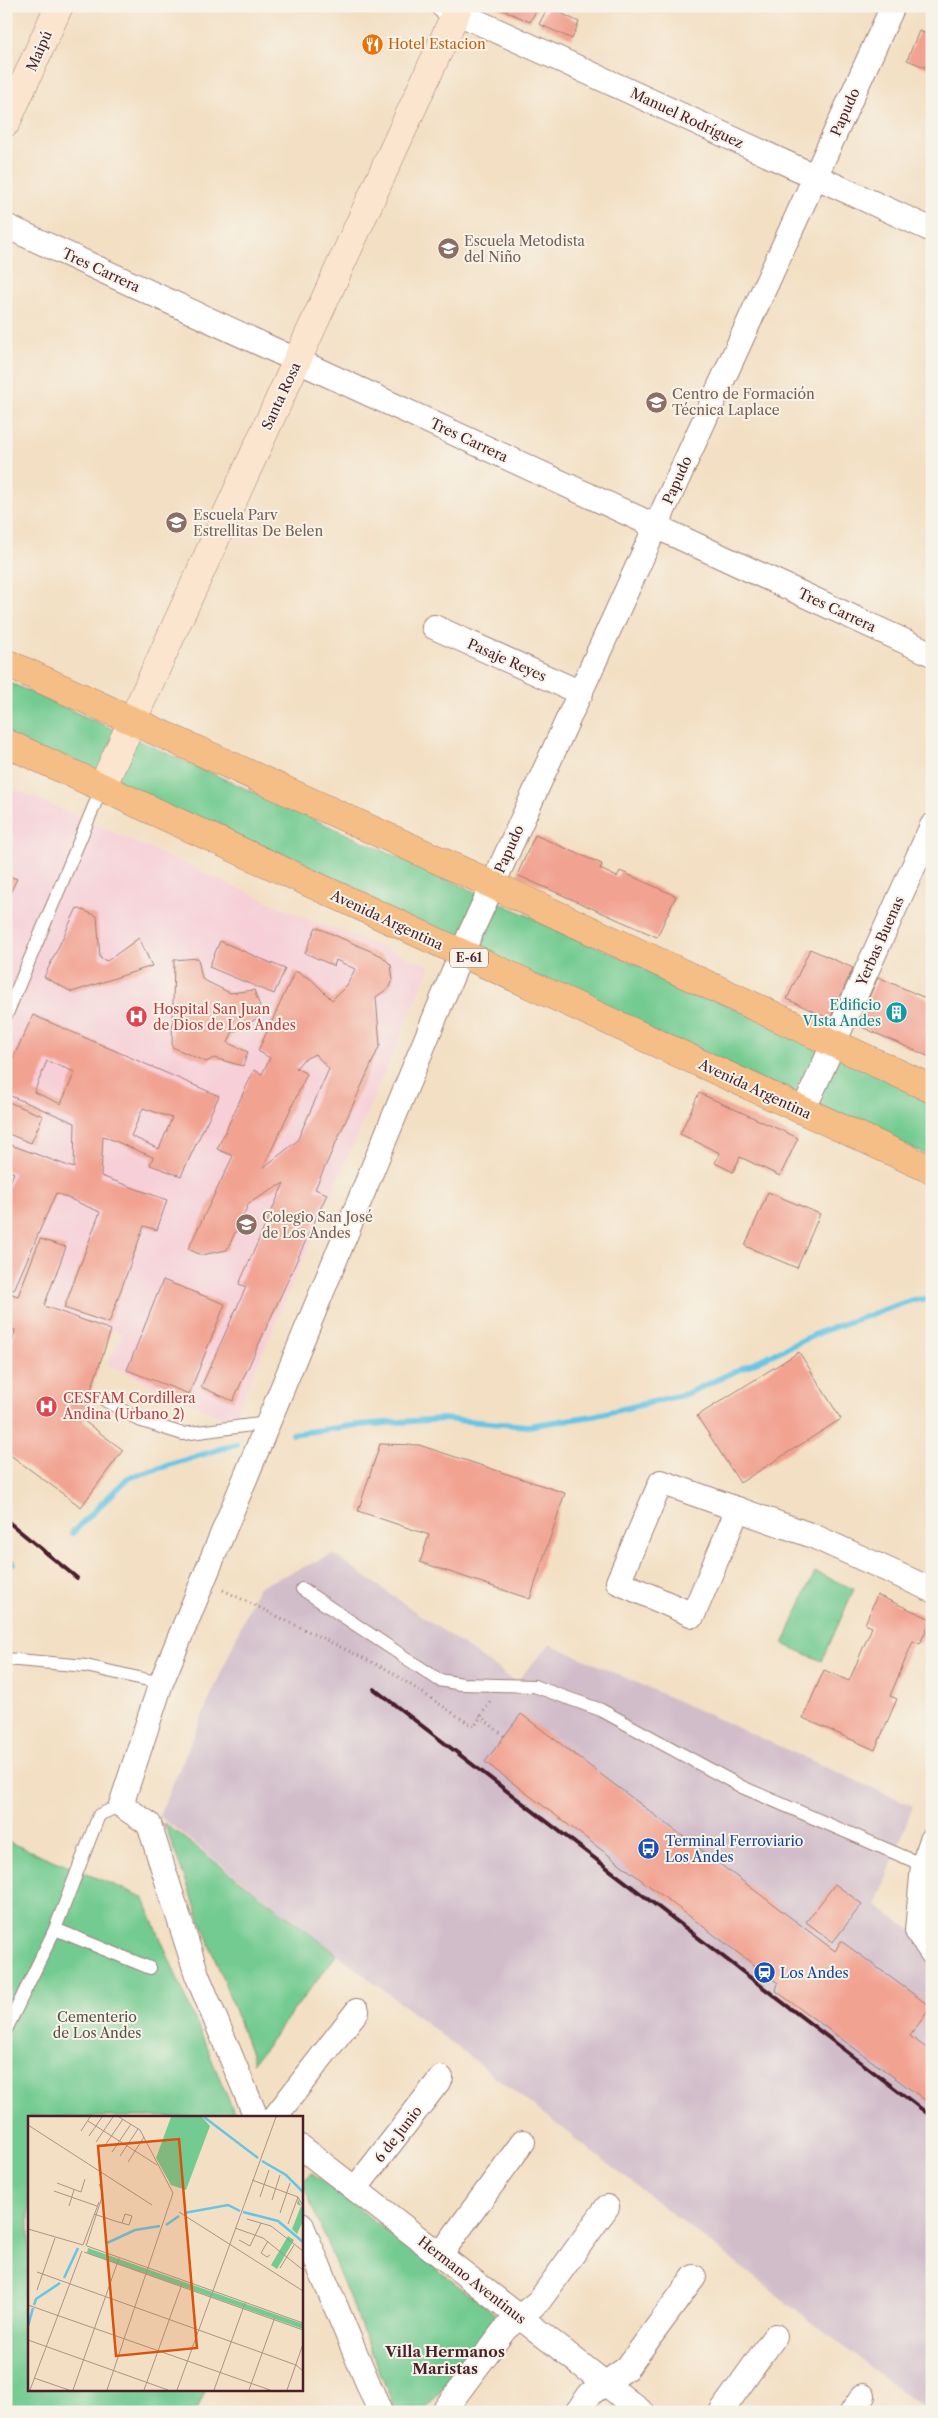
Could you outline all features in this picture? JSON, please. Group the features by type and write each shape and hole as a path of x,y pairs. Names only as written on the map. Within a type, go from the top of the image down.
{"main road":[{"name":"Maipú","path":"6,123 59,6"},
{"name":"Santa Rosa","path":"102,786 297,360 453,8"},
{"path":"6,663 493,885 833,1044 930,1084"},
{"name":"Avenida Argentina","path":"6,743 932,1170"}],"street":[{"name":"Papudo","path":"121,1805 161,1683 461,954 893,6"},
{"name":"Manuel Rodríguez","path":"453,8 932,230"},
{"name":"Tres Carrera","path":"6,226 932,654"},
{"name":"Pasaje Reyes","path":"434,627 581,693"},
{"name":"Yerbas Buenas","path":"803,1111 932,826"},
{"path":"738,1509 693,1615 618,1582 661,1482 738,1509 813,1536 932,1590"},
{"path":"121,1805 149,1824 197,1975 256,2116"},
{"path":"932,1840 917,1931 932,1953"},
{"path":"276,2116 357,2011"},
{"name":"6 de Junio","path":"355,2189 441,2078"},
{"path":"440,2255 523,2142"},
{"name":"Hermano Aventinus","path":"302,2148 642,2412"},
{"path":"443,2412 505,2329 539,2301 608,2207"},
{"path":"302,2226 380,2412"},
{"path":"577,2412 590,2394 627,2368 694,2276"},
{"path":"721,2412 775,2336"}],"lane":[{"path":"6,1016 102,786"},
{"path":"98,1396 139,1420 183,1434 267,1423"},
{"path":"302,1589 439,1680 462,1684 534,1686 601,1710 742,1787 928,1858"},
{"path":"6,1660 86,1666 161,1683"},
{"path":"6,2030 55,1928 99,1815 121,1805"},
{"path":"55,1928 150,1968"}],"path":[{"path":"204,1582 273,1613 388,1670 474,1727 502,1685"},
{"path":"480,1716 504,1736"}],"shaded area":[{"name":"Hospital San Juan de Dios de Los Andes","path":"6,785 310,920 431,966 232,1422 107,1364 123,1334 30,1301 15,1330 6,1327"},
{"path":"333,1554 516,1682 550,1644 913,1806 876,1906 932,1944 932,2412 928,2412 159,1816 258,1587"}],"green space":[{"path":"6,681 932,1097 932,1157 6,740"},
{"path":"815,1572 854,1589 822,1661 783,1644"},
{"path":"164,1823 337,1954 254,2062"},
{"name":"Cementerio de Los Andes","path":"6,1841 143,1897 236,2116 28,2116 28,2390 206,2390 196,2412 6,2412"},
{"path":"312,2173 499,2317 424,2412 396,2412 302,2182"}],"building":[{"path":"494,6 536,6 538,7 530,22"},
{"path":"548,7 579,22 572,39 539,24"},
{"path":"919,31 932,36 932,70 907,60"},
{"path":"535,835 602,864 600,869 617,877 620,871 676,896 657,937 517,875"},
{"path":"6,875 17,879 6,901"},
{"path":"77,908 97,916 100,958 107,961 139,938 152,966 72,992 44,977"},
{"path":"316,927 382,956 391,965 393,980 390,987 376,997 380,1045 315,1189 327,1194 233,1401 201,1387 246,1287 239,1284 284,1183 249,1203 227,1250 201,1255 188,1249 233,1156 217,1149 254,1070 262,1074 270,1058 258,1051 295,971 311,979 332,1000 347,985 355,969 336,960 334,966 305,953","holes":["315,1054 329,1069 297,1141 263,1168 307,1074 296,1068 303,1060"]},
{"path":"220,941 285,969 274,994 209,967"},
{"path":"810,949 853,968 830,1019 787,999"},
{"path":"198,958 202,979 230,993 254,990 263,1015 232,1033 228,1043 248,1052 243,1066 214,1058 206,1062 172,1047 174,960"},
{"name":"Edificio VIsta Andes","path":"878,977 932,1001 932,1058 857,1025"},
{"path":"33,1015 219,1096 181,1176 150,1165 153,1157 103,1136 101,1176 167,1200 157,1230 144,1226 109,1323 64,1308 100,1212 56,1193 14,1290 6,1287 6,1191 14,1173 6,1170 6,1156 11,1145 74,1168 75,1123 6,1094 6,1073","holes":["47,1061 75,1072 61,1104 34,1092","143,1108 172,1118 159,1149 131,1136"]},
{"path":"699,1093 798,1138 780,1176 740,1157 733,1172 715,1163 720,1153 680,1134"},
{"path":"6,1101 43,1116 31,1143 6,1133"},
{"path":"768,1192 820,1214 797,1268 745,1246"},
{"name":"CESFAM Cordillera Andina (Urbano 2)","path":"40,1239 66,1247 44,1306 111,1330 91,1390 84,1421 123,1450 81,1507 6,1452 6,1372 15,1330 6,1327 6,1292 18,1296"},
{"path":"163,1280 225,1304 189,1394 127,1370"},
{"path":"799,1352 841,1419 740,1483 697,1416"},
{"path":"380,1444 419,1445 565,1493 530,1599 420,1562 429,1535 358,1511"},
{"path":"877,1595 931,1619 920,1644 913,1641 890,1696 897,1699 875,1750 803,1718 824,1670 849,1681 872,1627 865,1624"},
{"name":"Terminal Ferroviario Los Andes","path":"521,1714 835,1951 841,1941 931,2007 910,2036 932,2052 932,2105 776,1991 778,1983 485,1762"},
{"path":"835,1884 862,1904 833,1942 806,1922"}],"waterway":[{"path":"292,1434 358,1425 443,1419 528,1426 593,1416 686,1394 823,1331 912,1300 927,1299"},
{"path":"72,1533 128,1478 236,1444"},
{"path":"6,1565 13,1563"}],"railway":[{"path":"6,1520 77,1578"},
{"path":"374,1689 932,2117"}],"place":[{"name":"Hotel Estacion","path":"372,44"},
{"name":"Escuela Metodista del Niño","path":"448,249"},
{"name":"Centro de Formación Técnica Laplace","path":"656,402"},
{"name":"Escuela Parv Estrellitas De Belen","path":"177,523"},
{"name":"Edificio VIsta Andes","path":"897,1013"},
{"name":"Hospital San Juan de Dios de Los Andes","path":"137,1017"},
{"name":"Colegio San José de Los Andes","path":"246,1225"},
{"name":"CESFAM Cordillera Andina (Urbano 2)","path":"47,1406"},
{"name":"Terminal Ferroviario Los Andes","path":"649,1849"},
{"name":"Los Andes","path":"764,1973"}],"district":[{"name":"Villa Hermanos Maristas","path":"445,2360"}]}
